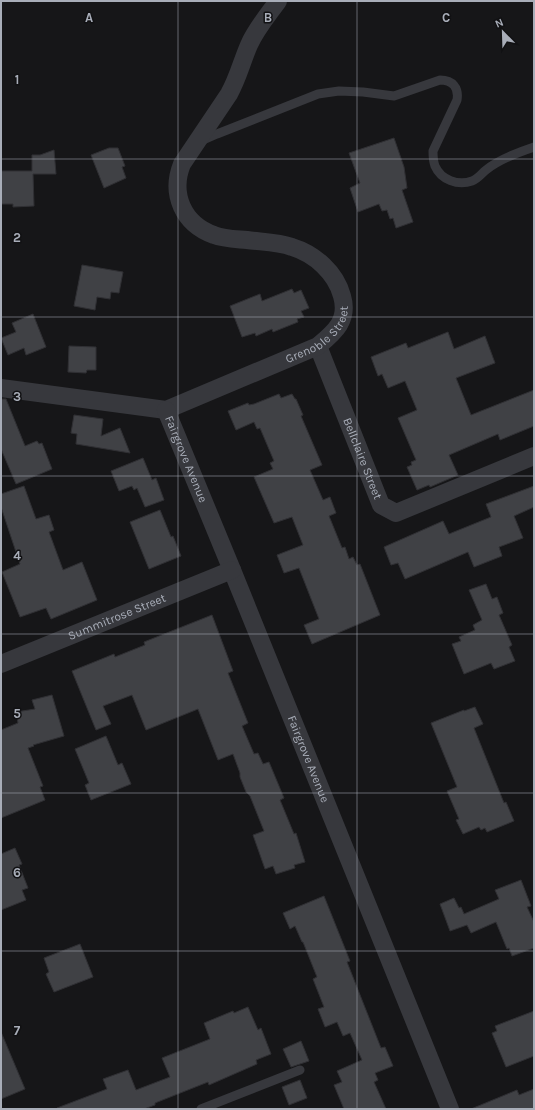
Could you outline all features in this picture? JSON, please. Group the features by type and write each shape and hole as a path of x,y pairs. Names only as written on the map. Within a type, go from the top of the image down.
{"street":[{"name":"Grenoble Street","path":"166,410 318,346 335,331 342,321 344,303 340,290 333,276 318,261 293,247 214,235 196,225 188,218 182,208 178,196 178,174 182,164 229,94 236,82 249,45 278,1"},
{"name":"Bellclaire Street","path":"318,346 381,505 396,514 534,456"},
{"path":"1,388 166,410"},
{"name":"Fairgrove Avenue","path":"166,410 450,1109"},
{"name":"Summitrose Street","path":"3,658 232,570"}],"lane":[{"path":"195,145 217,134 318,94 339,91 394,96 440,80 450,82 457,90 458,95 433,151 435,166 439,173 446,179 464,183 472,181 480,176 486,169 505,158 534,147"},
{"path":"201,1109 300,1070"}],"building":[{"path":"394,138 404,167 407,188 402,190 413,222 396,228 393,218 390,219 387,210 382,211 379,204 358,212 350,188 360,183 349,153"},
{"path":"109,148 118,148 125,166 122,167 126,178 104,188 91,155"},
{"path":"54,150 56,174 33,174 34,206 13,207 13,204 1,204 1,171 32,171 32,155 40,155"},
{"path":"82,265 123,272 119,293 111,292 110,299 97,297 95,310 74,306"},
{"path":"292,289 294,293 301,290 309,308 301,311 304,317 297,319 298,322 273,332 272,329 256,336 255,333 242,337 230,306 260,294 262,301"},
{"path":"33,314 46,347 26,355 24,348 8,355 1,338 16,332 12,323"},
{"path":"448,332 454,349 485,336 495,363 456,378 471,415 534,390 534,426 500,440 498,434 449,455 458,475 430,487 429,485 417,490 407,467 412,465 411,462 416,460 398,418 417,410 405,381 388,388 382,374 378,376 371,357 406,343 408,348"},
{"path":"69,346 96,347 96,370 87,370 86,373 68,372"},
{"path":"279,394 281,398 292,394 296,399 303,415 301,416 322,465 310,470 323,500 330,497 336,513 329,516 342,548 345,547 349,559 353,557 357,565 360,564 380,615 312,644 304,625 319,619 299,568 284,573 277,555 303,545 292,517 274,523 254,477 273,469 270,463 274,461 260,428 257,429 254,422 236,430 228,411 248,403 249,405 254,404"},
{"path":"1,399 6,399 25,446 37,441 39,444 42,443 52,469 16,484 1,449"},
{"path":"74,415 103,419 101,436 120,428 130,453 76,444 77,434 71,433"},
{"path":"143,458 152,480 156,478 164,500 145,507 137,488 134,490 132,486 119,491 111,471"},
{"path":"24,486 36,519 49,515 54,530 49,532 63,570 82,562 97,600 51,619 46,608 20,617 2,572 20,564 1,507 1,494"},
{"path":"534,486 534,507 514,516 523,538 499,547 502,556 474,567 468,552 405,579 398,563 391,565 384,547 443,521 449,534 491,517 486,504"},
{"path":"160,510 171,537 173,536 181,556 149,569 130,522"},
{"path":"486,584 492,599 497,597 503,613 499,615 512,645 509,647 515,661 494,669 491,663 464,674 452,644 461,641 459,637 475,630 473,625 482,620 469,590"},
{"path":"212,615 233,671 228,673 248,723 242,726 254,754 258,753 263,764 269,762 284,798 280,800 294,834 296,833 305,862 294,865 295,868 276,874 273,866 265,869 253,835 264,831 250,796 246,792 233,754 218,760 198,709 146,730 132,695 103,706 111,724 96,730 72,671 114,654 115,657 145,645 144,642"},
{"path":"52,695 64,736 33,745 34,746 28,748 43,786 40,787 45,800 1,818 1,730 18,723 16,712 35,709 32,700"},
{"path":"475,707 483,724 474,728 504,803 506,802 514,821 487,832 485,828 481,830 479,827 463,834 456,820 459,819 447,791 457,787 431,723"},
{"path":"106,736 118,765 122,763 131,784 91,800 85,785 89,783 75,749"},
{"path":"15,848 22,864 19,865 28,888 22,890 26,900 1,910 1,854"},
{"path":"521,880 531,906 527,907 534,922 534,948 512,956 509,948 507,949 496,922 471,933 467,925 450,931 440,904 454,898 464,914 499,899 495,890"},
{"path":"324,896 350,961 347,962 381,1048 385,1047 393,1066 375,1073 378,1080 374,1082 386,1109 344,1109 334,1085 342,1082 337,1071 362,1060 350,1033 343,1036 337,1022 325,1027 318,1009 324,1007 313,979 317,977 295,926 290,929 283,913"},
{"path":"80,944 93,977 54,992 46,974 49,972 44,958"},
{"path":"248,1007 258,1030 261,1028 271,1054 256,1060 257,1064 209,1085 208,1082 155,1103 155,1105 144,1109 57,1108 107,1089 103,1079 128,1070 136,1090 170,1077 162,1058 210,1039 204,1023 233,1011 234,1013"},
{"path":"534,1011 534,1056 506,1067 492,1033 497,1031 495,1026"},
{"path":"1,1032 25,1089 1,1099"},
{"path":"301,1041 309,1061 291,1067 283,1049"},
{"path":"300,1080 307,1098 289,1105 282,1087"},
{"path":"534,1089 534,1109 471,1109 517,1090 519,1095"}]}
